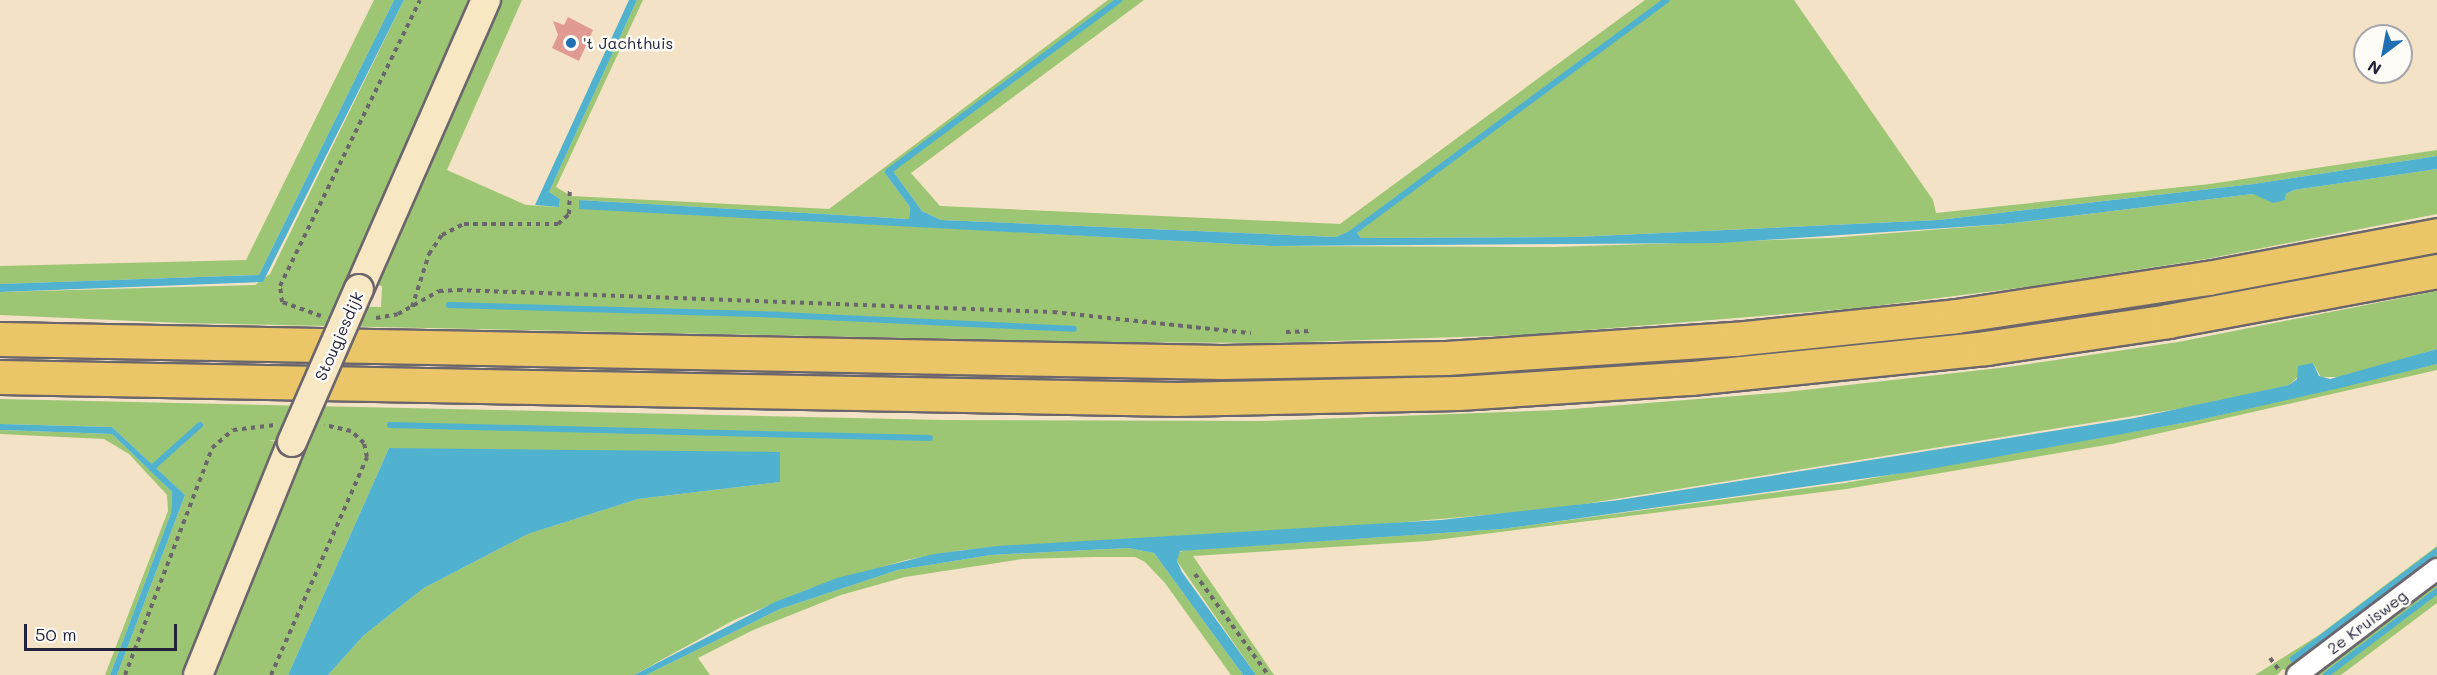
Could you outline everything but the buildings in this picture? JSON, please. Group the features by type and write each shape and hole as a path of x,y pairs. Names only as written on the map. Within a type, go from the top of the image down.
{"highway":[{"path":"0,339 1222,363 1446,358 1735,339 1956,316 2208,278 2437,235"},
{"path":"0,377 1177,399 1458,393 1703,377 1986,348 2190,317 2437,271"}],"street":[{"name":"Stougjesdijk","path":"198,675 292,442 486,0"},
{"name":"2e Kruisweg","path":"2297,675 2437,569"}],"path":[{"path":"327,316 282,302 280,286 420,0"},
{"path":"412,307 429,254 442,235 464,224 558,224 569,214 570,189"},
{"path":"366,317 398,314 439,291 458,290 1053,312 1262,333"},
{"path":"1280,333 1312,331"},
{"path":"1195,574 1268,675"},
{"path":"2270,658 2283,675"}],"green space":[{"path":"374,0 394,0 259,275 0,284 0,266 246,260"},
{"path":"404,0 468,0 335,306 381,307 382,286 376,285 501,0 522,0 447,170 526,205 559,207 560,199 549,192 637,0 643,0 556,187 571,196 829,209 1108,0 1144,0 911,173 940,206 1340,224 1645,0 1794,0 1933,200 1936,213 2210,184 2437,150 2437,156 2253,184 1938,220 1575,237 1361,238 1354,229 1336,237 941,220 922,211 890,167 884,172 910,207 909,219 579,200 579,208 1271,246 1554,247 1830,238 2005,224 2253,194 2285,200 2286,194 2294,190 2437,169 2437,214 2206,259 2034,286 1859,308 1525,335 1269,343 1103,342 180,323 0,315 0,292 255,285 270,274"},
{"path":"2437,291 2437,349 2341,377 2321,377 2313,363 2289,385 2209,404 1553,509 1337,528 963,550 906,560 808,589 734,620 634,675 328,675 364,635 424,588 528,534 638,499 780,482 389,448 288,675 214,675 309,442 269,440 276,442 181,675 117,675 185,495 112,427 0,424 0,399 945,420 1263,421 1559,410 1786,392 2008,367 2178,342"},
{"path":"2437,364 2437,370 2112,444 1846,489 1428,541 1193,556 1274,675 1256,675 1177,561 1179,552 1187,550 1502,529 1845,483 2199,420"},
{"path":"0,430 112,434 172,492 171,513 110,675 105,675 168,511 167,495 129,454 104,439 0,434"},
{"path":"2437,546 2437,563 2289,672 2283,669 2277,675 2255,675 2319,635"},
{"path":"1128,548 1154,553 1243,675 1231,675 1165,583 1145,562 1135,557 1093,557 1023,559 905,577 841,595 751,631 698,658 710,675 646,675 780,609 898,570 991,555"},
{"path":"2437,574 2437,603 2341,675 2304,675"}],"water":[{"path":"394,0 404,0 263,282 0,292 0,284 259,275"},
{"path":"629,0 637,0 549,192 560,199 559,207 535,205"},
{"path":"2437,156 2437,169 2294,190 2286,194 2285,200 2273,203 2253,194 2005,224 1720,243 1271,246 579,209 579,200 909,219 910,207 884,172 890,167 922,211 941,220 1336,237 1354,229 1361,238 1575,237 1938,220 2253,184"},
{"path":"2437,349 2437,364 2340,388 2199,420 1925,470 1502,529 1180,551 1177,561 1182,572 1256,675 1243,675 1154,553 1128,548 991,555 898,570 780,609 646,675 634,675 775,602 837,578 934,554 997,546 1441,520 1619,500 2135,418 2289,385 2297,379 2298,366 2313,363 2319,376 2330,379"},
{"path":"0,424 112,427 185,495 117,675 110,675 171,513 172,492 112,434 0,430"},
{"path":"389,448 780,452 780,482 638,499 528,534 424,588 364,635 328,675 288,675"}],"waterway":[{"path":"891,174 889,171 1119,0"},
{"path":"1349,235 1667,0"},
{"path":"449,305 780,315 1074,329"},
{"path":"153,467 200,425"},
{"path":"390,425 930,438"},
{"path":"2293,659 2437,551"},
{"path":"2326,675 2437,591"}],"place":[{"name":"'t Jachthuis","path":"571,43"}]}
